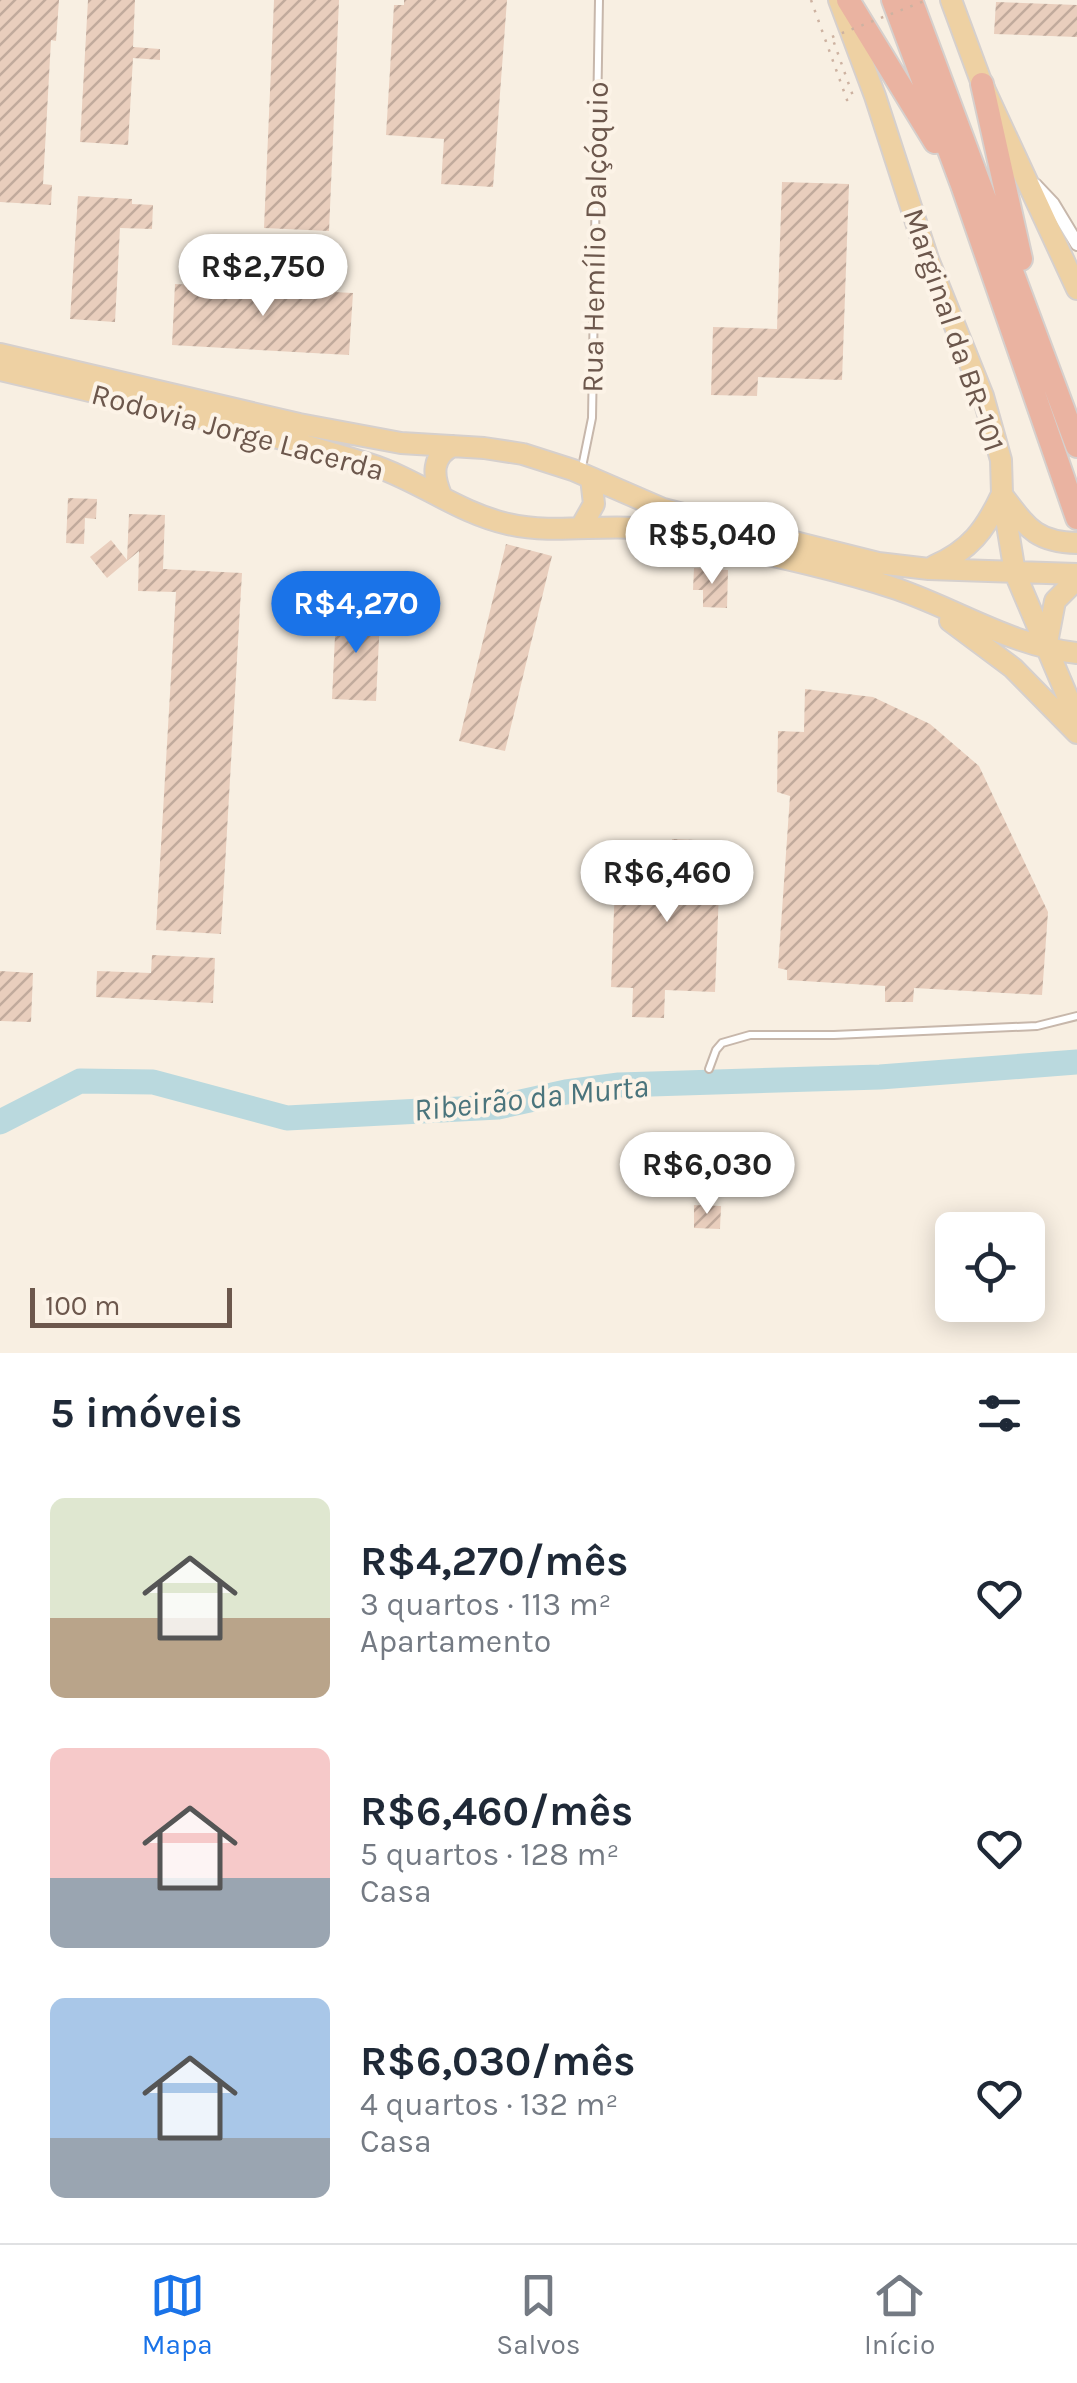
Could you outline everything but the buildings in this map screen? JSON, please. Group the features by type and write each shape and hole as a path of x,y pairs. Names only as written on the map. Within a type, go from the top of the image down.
{"highway":[{"path":"848,0 962,185"},
{"path":"893,0 962,185 1077,518"},
{"path":"912,0 1077,446"},
{"path":"982,84 1046,360"}],"main road":[{"name":"Marginal da BR-101","path":"839,0 928,260 982,396 1001,460 1002,494 1015,573 1077,718"},
{"path":"950,0 982,84 1077,289"},
{"name":"Rodovia Jorge Lacerda","path":"0,354 401,444 508,451 586,476 684,515 869,561 929,569 1077,577"},
{"name":"Rodovia Jorge Lacerda","path":"0,370 361,462 503,524 544,530 652,529 911,594 1046,650 1077,653"},
{"path":"440,495 435,467 440,455 453,446"},
{"path":"581,528 594,504 586,476"},
{"path":"929,569 968,548 986,530 1002,494 1029,528 1043,538 1077,543"},
{"path":"1046,650 1055,601 1077,577"},
{"path":"911,594 1013,668 1077,733"}],"street":[{"path":"1024,176 1054,204 1077,244"}],"lane":[{"name":"Rua Hemílio Dalçóquio","path":"586,476 592,418 599,0"},
{"path":"710,1068 722,1043 750,1035 1036,1026 1077,1016"}],"path":[{"path":"811,0 846,100 854,96 832,37 927,0"}],"waterway":[{"name":"Ribeirão da Murta","path":"0,1122 80,1081 153,1082 287,1118 498,1107 619,1085 880,1077 1077,1062"}]}
